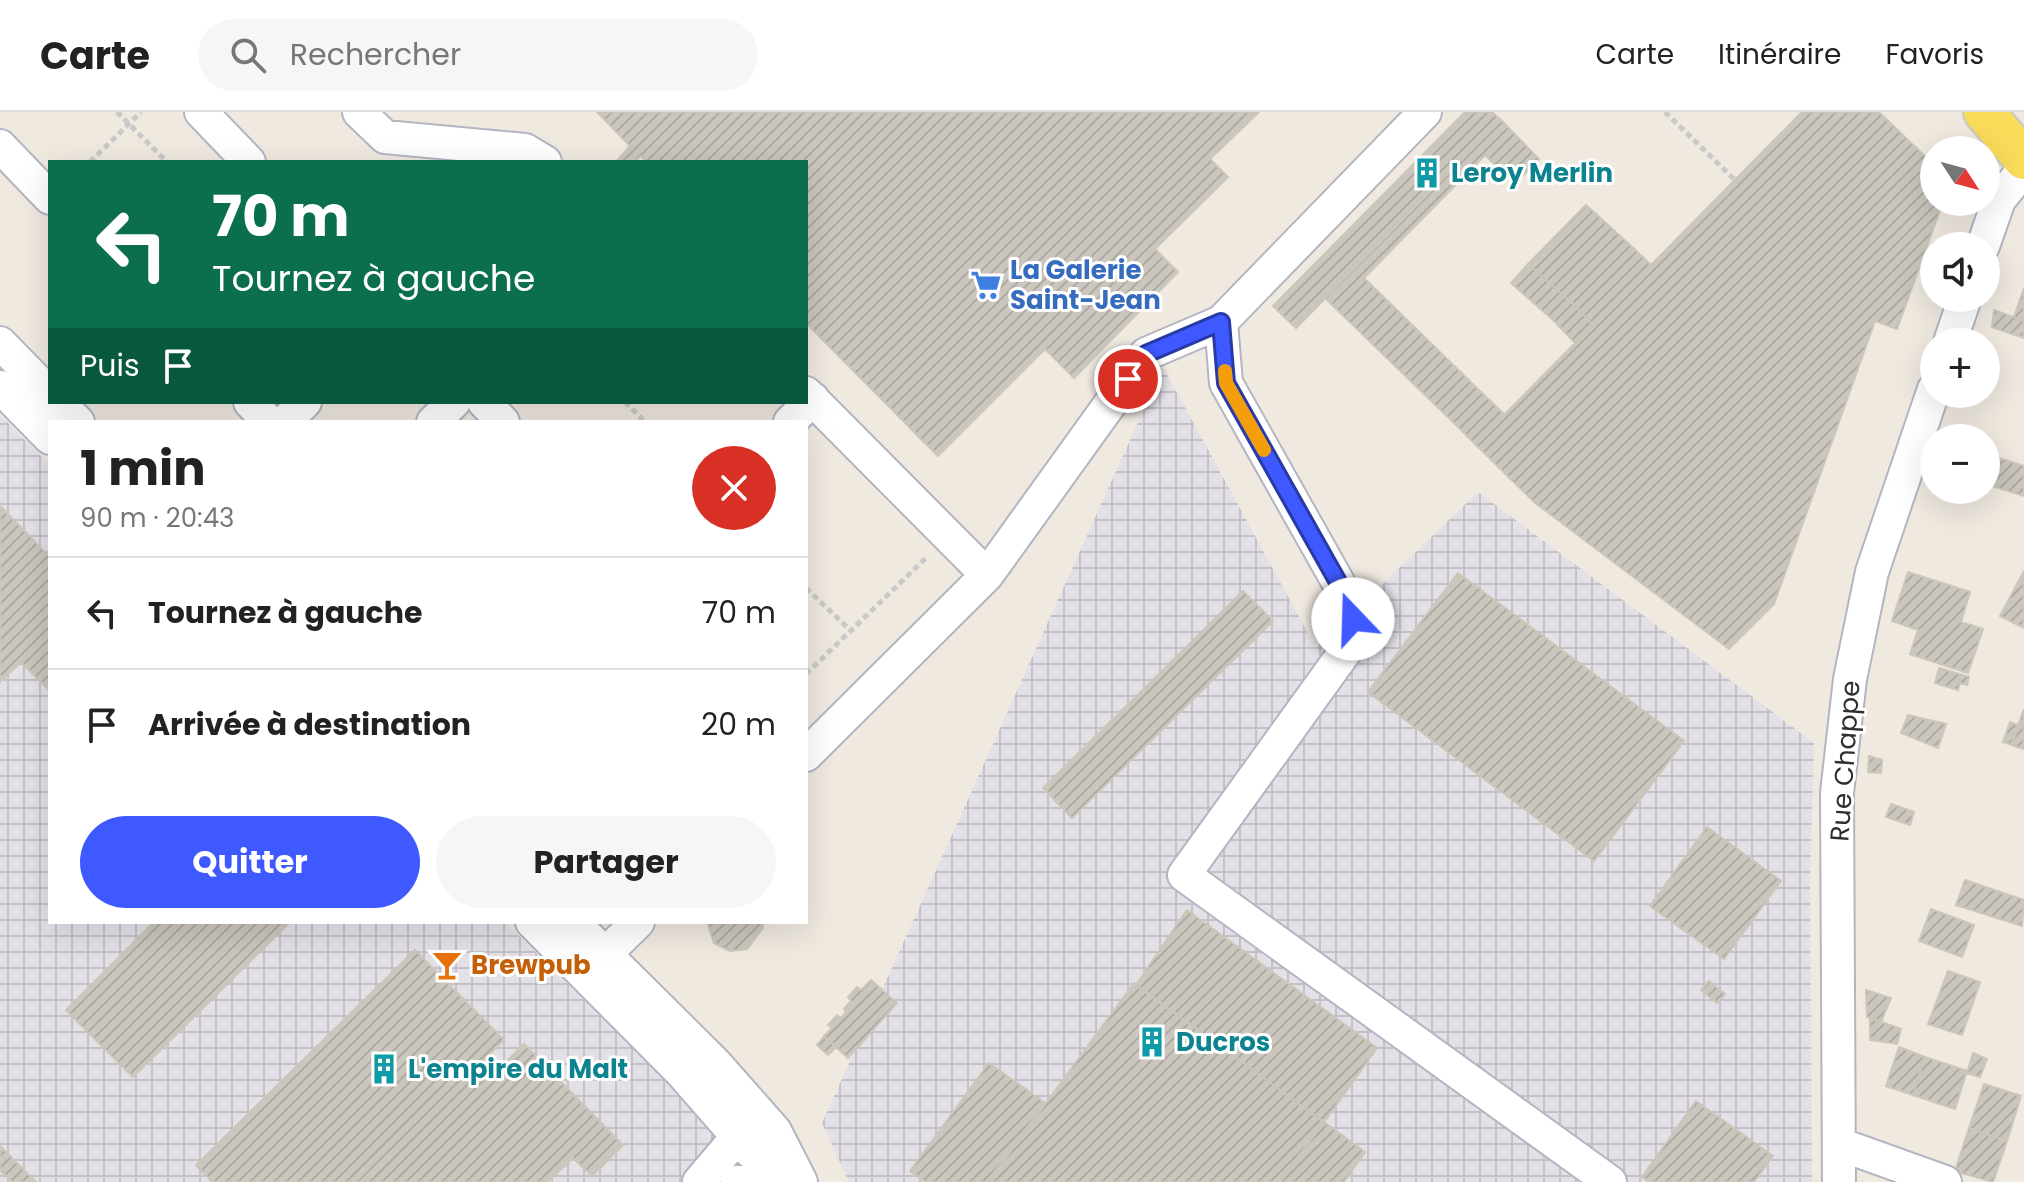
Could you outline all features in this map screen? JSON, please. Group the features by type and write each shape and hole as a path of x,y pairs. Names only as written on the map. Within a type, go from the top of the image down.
{"main road":[{"path":"1984,112 2024,159"}],"street":[{"path":"201,112 247,160"},
{"path":"359,112 385,137 525,150 542,160"},
{"path":"811,740 987,575 1146,354 1221,322 1425,112"},
{"path":"0,146 48,196"},
{"path":"1988,232 1999,200 2024,169"},
{"path":"1221,322 1226,383 1338,582 1353,619 1352,642 1184,875 1610,1182"},
{"path":"0,343 48,392"},
{"path":"0,387 48,436"},
{"path":"809,396 987,575"},
{"path":"60,404 76,420"},
{"path":"252,404 267,420"},
{"path":"287,420 303,404"},
{"path":"435,420 452,404"},
{"name":"Rue Chappe","path":"1839,1182 1837,793 1850,679 1872,572 1928,408"},
{"path":"535,924 595,965 715,1063 775,1131 800,1182"},
{"path":"574,924 595,965 681,1072 751,1152 800,1182"},
{"path":"595,965 636,924"},
{"path":"699,1182 738,1136"},
{"path":"1839,1144 1945,1182"},
{"path":"737,1182 780,1182"}],"path":[{"path":"117,112 165,160"},
{"path":"92,160 141,112"},
{"path":"1665,112 1735,180"},
{"path":"627,404 643,420"},
{"path":"808,672 931,553 937,525"},
{"path":"808,590 850,630"}],"shaded area":[{"path":"1163,367 1316,648 1478,492 1814,743 1810,880 1812,1182 849,1182 822,1123"},
{"path":"0,415 48,463 48,924 507,924 673,1087 755,1182 0,1182"}],"building":[{"name":"La Galerie Saint-Jean","path":"597,112 1259,112 1210,159 1228,177 1155,249 1178,272 1074,378 1045,349 938,456 808,325 808,160 645,160 641,156 636,160 618,160 630,146"},
{"name":"Leroy Merlin","path":"1465,112 1492,112 1501,120 1296,328 1273,306"},
{"path":"1802,112 1879,112 1920,152 1920,216 1938,216 1932,232 1920,232 1920,266 1897,329 1875,321 1774,604 1729,649 1534,502 1475,444 1593,325 1571,302 1628,243 1651,265"},
{"path":"1501,120 1539,159 1515,184 1485,155 1364,278 1481,392 1452,421 1325,298"},
{"path":"1586,205 1628,243 1571,302 1528,264"},
{"path":"1528,264 1571,302 1553,320 1511,283"},
{"path":"2024,288 2024,321 2014,317"},
{"path":"1571,302 1593,325 1575,343 1553,320"},
{"path":"1994,312 1999,312 2024,321 2024,338 2000,328 1992,327"},
{"path":"1481,392 1504,414 1475,444 1452,421"},
{"path":"2000,458 2024,466 2024,496 2000,488"},
{"path":"0,506 48,555 48,689 21,662 0,682"},
{"path":"2024,571 2024,628 2000,616"},
{"path":"1908,572 1970,592 1961,622 1983,629 1968,673 1910,654 1918,630 1892,621"},
{"path":"1458,573 1684,741 1594,861 1368,692"},
{"path":"1243,591 1273,621 1072,818 1043,788"},
{"path":"1939,668 1969,677 1967,685 1960,683 1958,690 1935,683"},
{"path":"2024,709 2024,749 2011,745"},
{"path":"1908,715 1946,724 1938,748 1901,733"},
{"path":"2010,722 2018,725 2012,745 2003,742"},
{"path":"1869,756 1882,760 1881,773 1868,772"},
{"path":"1891,804 1914,812 1910,825 1886,817"},
{"path":"1707,827 1781,881 1724,959 1650,906"},
{"path":"1965,880 2024,900 2022,926 1956,905"},
{"path":"1931,909 1974,925 1962,957 1919,941"},
{"path":"1187,910 1377,1048 1324,1122 1136,985"},
{"path":"152,924 288,924 133,1077 66,1010"},
{"path":"708,924 762,924 763,928 747,949 730,951 714,943"},
{"name":"L'empire du Malt","path":"415,950 504,1040 360,1182 212,1182 196,1165"},
{"path":"1948,971 1980,982 1962,1035 1928,1024"},
{"path":"871,980 897,1003 848,1058 824,1036 832,1028 828,1025 837,1015 841,1018 846,1012 844,1009 851,1001 848,997 857,987 861,990"},
{"path":"1709,981 1725,994 1717,1003 1701,990"},
{"name":"Ducros","path":"1134,983 1324,1122 1279,1182 988,1182"},
{"path":"1866,990 1891,998 1881,1022 1867,1017"},
{"path":"1870,1018 1901,1029 1897,1044 1870,1040"},
{"path":"824,1037 836,1047 828,1055 817,1045"},
{"path":"524,1044 623,1145 592,1176 573,1158 548,1182 360,1182 490,1054 502,1066"},
{"path":"1899,1047 1925,1057 1913,1095 1886,1086"},
{"path":"1973,1053 1987,1059 1980,1077 1967,1073"},
{"path":"1925,1057 1967,1071 1955,1109 1913,1095"},
{"path":"989,1063 1045,1103 987,1182 925,1182 910,1171"},
{"path":"1984,1084 2021,1096 2007,1141 1969,1128"},
{"path":"1696,1101 1773,1156 1754,1182 1649,1182 1642,1177"},
{"path":"1324,1122 1365,1152 1344,1182 1280,1182"},
{"path":"1969,1128 2007,1141 1993,1182 1955,1171"},
{"path":"0,1146 36,1182 12,1182 0,1170"}],"slow traffic":[{"path":"1225,371 1226,383 1264,450"}],"place":[{"name":"Leroy Merlin","path":"1427,173"},
{"name":"La Galerie Saint-Jean","path":"986,285"},
{"name":"Brewpub","path":"447,965"},
{"name":"Ducros","path":"1152,1042"},
{"name":"L'empire du Malt","path":"384,1069"}],"route":[{"path":"1128,379 1146,354 1221,322 1226,383 1338,582 1353,619"}]}
